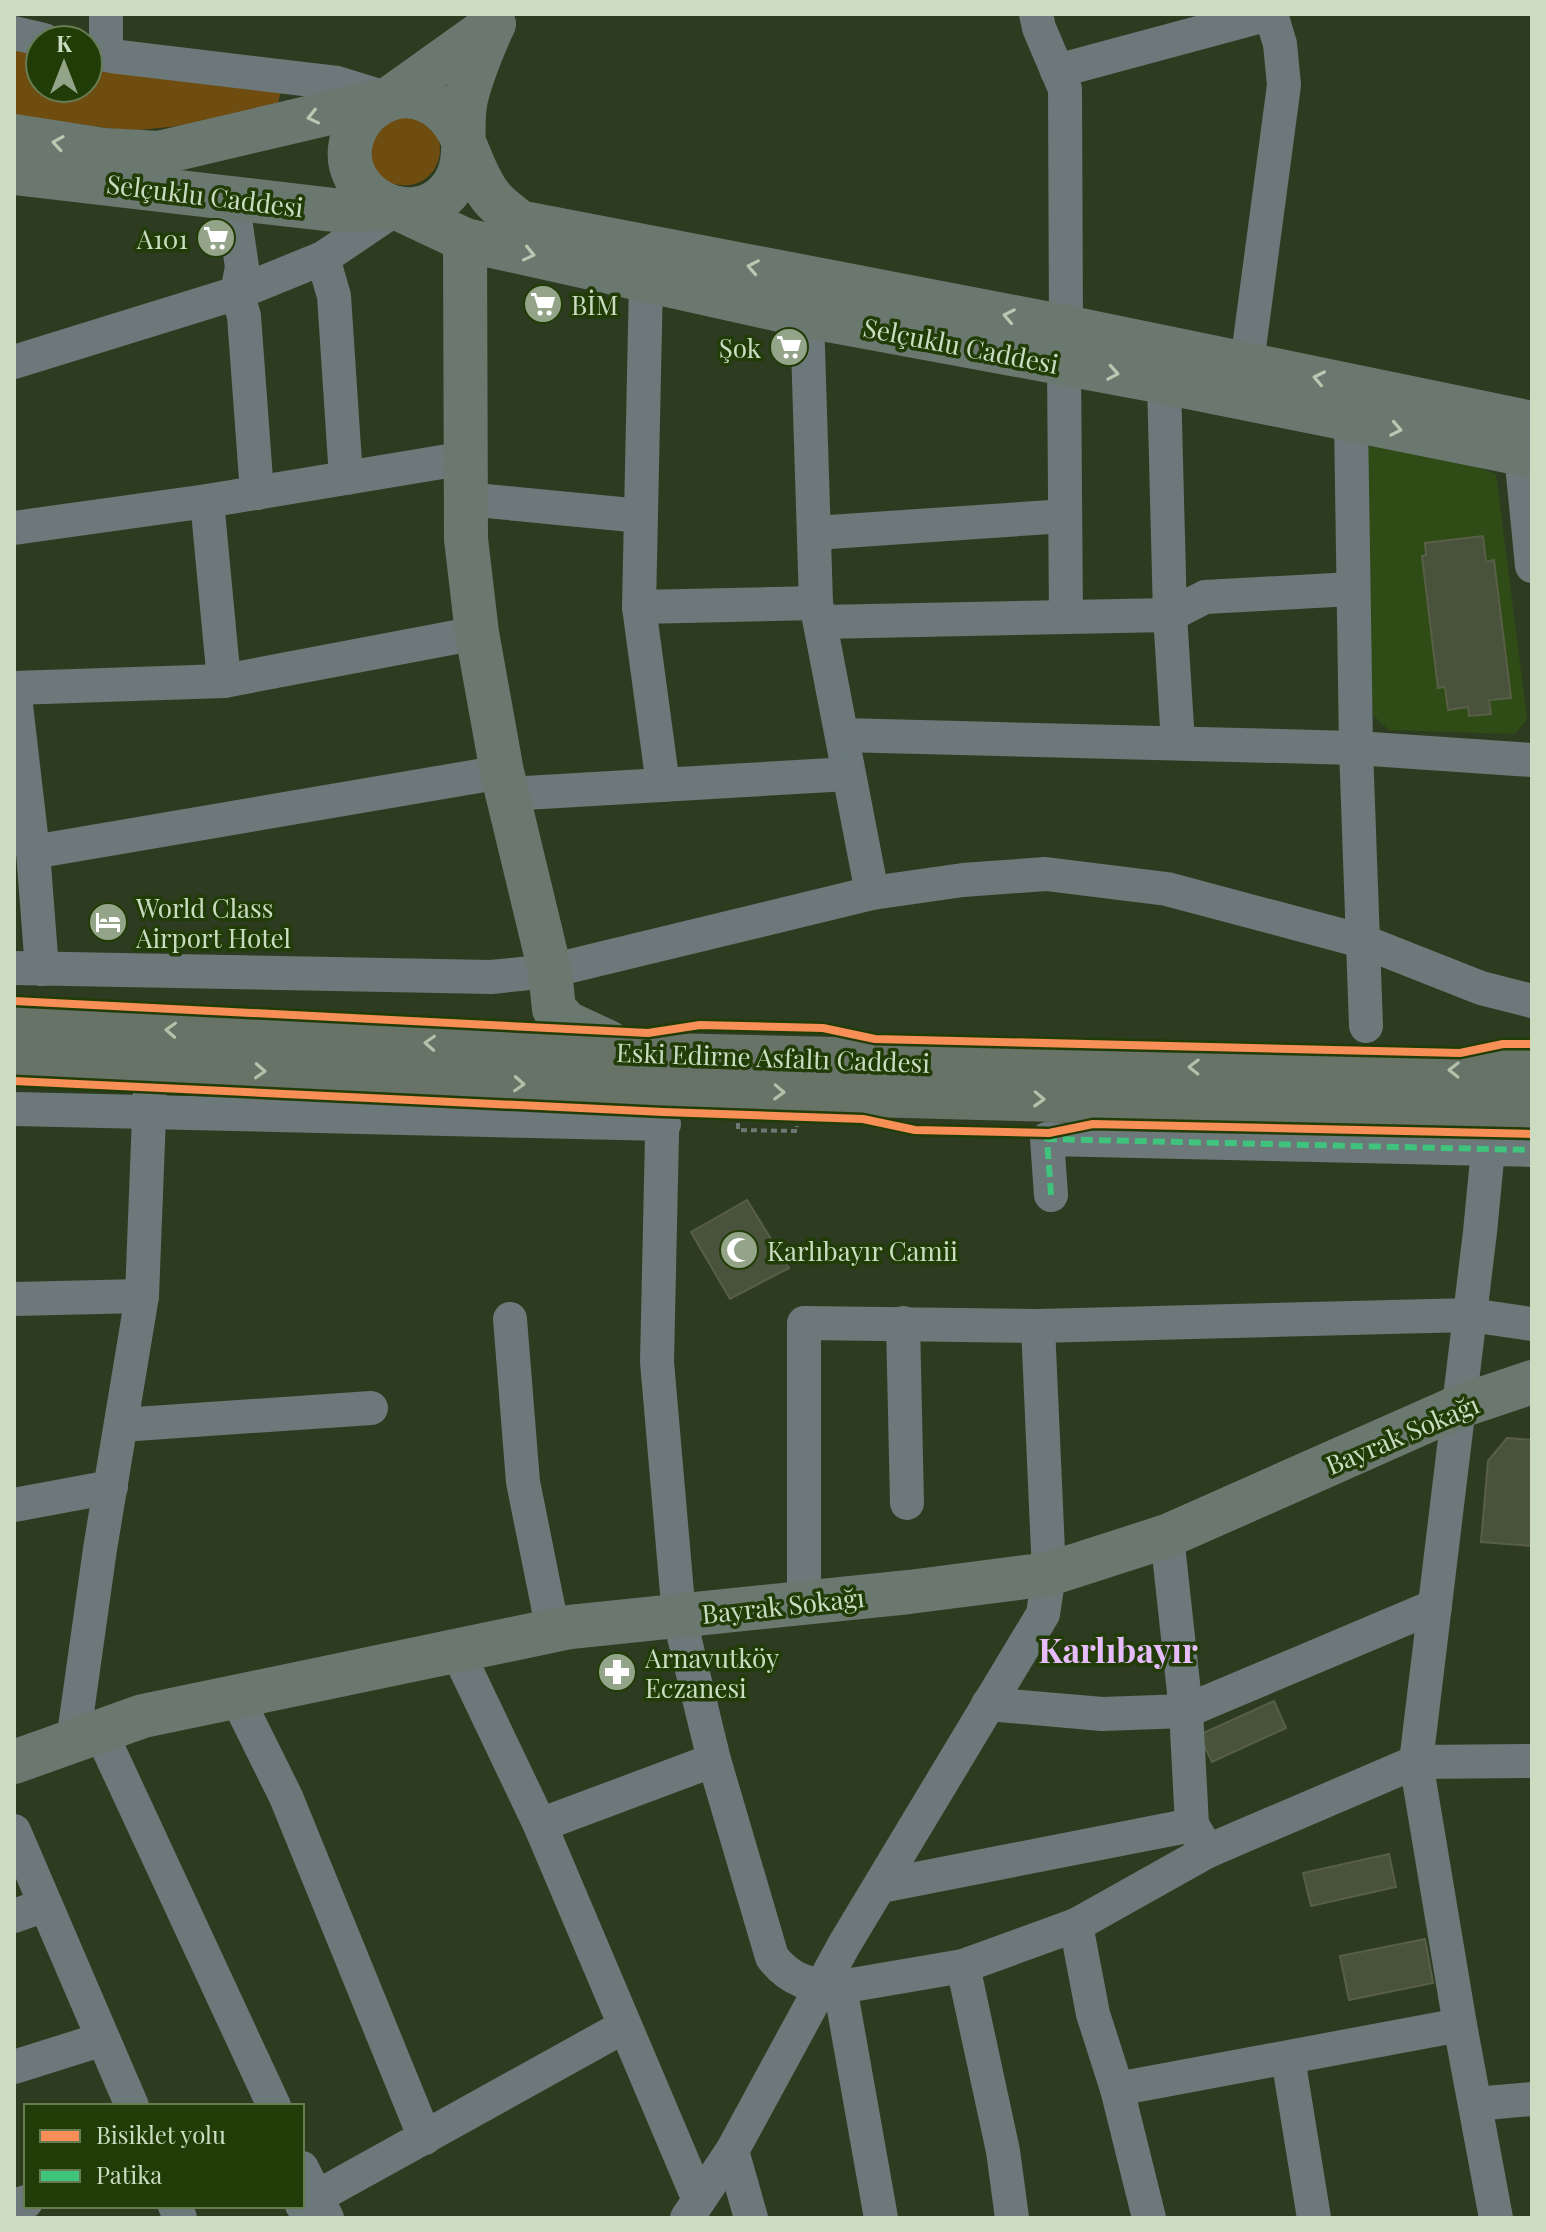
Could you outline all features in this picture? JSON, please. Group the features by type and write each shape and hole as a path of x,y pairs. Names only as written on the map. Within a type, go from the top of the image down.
{"highway":[{"name":"Eski Edirne Asfaltı Caddesi","path":"14,1021 623,1054 1258,1069 1532,1072"},
{"name":"Eski Edirne Asfaltı Caddesi","path":"14,1057 151,1065 663,1107 1504,1122"}],"main road":[{"path":"389,99 496,18"},
{"path":"462,139 465,102 472,74 496,18"},
{"name":"Selçuklu Caddesi","path":"14,136 104,150 159,153 389,99 406,96 423,98 441,107 454,121 491,197 519,222 1065,346 1164,382 1351,420 1527,438"},
{"name":"Selçuklu Caddesi","path":"389,99 374,106 353,132 350,149 352,168 360,186 374,200 465,240 807,316 1065,346 1247,363 1527,438"},
{"name":"Selçuklu Caddesi","path":"14,173 334,210 412,210 430,205 447,194 458,178 464,159 462,139"},
{"path":"465,240 466,539 477,633 505,783 552,990 567,1023 608,1042 623,1054"},
{"path":"496,1047 531,1029 552,990"},
{"name":"Bayrak Sokağı","path":"14,1762 143,1716 553,1631 1049,1574 1167,1536 1458,1407 1532,1382"}],"street":[{"path":"1036,14 1065,89 1066,617"},
{"path":"1057,71 1270,14 1280,44 1284,85 1247,363"},
{"path":"104,54 337,83 389,99"},
{"path":"224,197 235,219 242,267 237,293 244,316 257,493"},
{"path":"14,362 237,293 323,258 397,208"},
{"path":"323,258 334,296 346,478"},
{"path":"646,281 639,607 663,785"},
{"path":"807,316 818,613 872,893"},
{"path":"1164,382 1170,615 1178,743"},
{"path":"1351,420 1352,589 1366,1026"},
{"path":"1527,438 1532,566"},
{"path":"14,528 346,478 466,478 641,516"},
{"path":"207,501 224,681"},
{"path":"815,533 1065,516"},
{"path":"639,607 1066,617 1170,615 1205,597 1352,589"},
{"path":"477,633 224,681 14,688 33,852 28,969 491,977 552,990 872,893 963,880 1046,874 1167,889 1362,941 1481,988 1532,1001"},
{"path":"842,735 1356,748 1532,760"},
{"path":"33,852 505,783 663,785 848,774"},
{"path":"151,1065 142,1296 111,1487 87,1736 273,2104"},
{"path":"663,1107 657,1362 679,1616 714,1760 772,1957 793,1979 831,1987 963,1966 1076,1925 1200,1838"},
{"name":"Eski Edirne Asfaltı Caddesi","path":"14,1109 147,1114 663,1107"},
{"path":"1496,2218 1416,1762 1470,1315 1504,1122"},
{"name":"Eski Edirne Asfaltı Caddesi","path":"1051,1195 1047,1139 1504,1122 1532,1150"},
{"path":"14,1299 142,1296"},
{"path":"804,1602 804,1323 1038,1326 1470,1315 1532,1324"},
{"path":"510,1319 523,1482 553,1631"},
{"path":"903,1323 907,1503"},
{"path":"693,2209 732,2151 831,1987 881,1886 1043,1614 1049,1574 1038,1326"},
{"path":"121,1425 371,1408"},
{"path":"14,1505 111,1487"},
{"path":"1167,1536 1200,1838"},
{"path":"988,1704 1102,1714 1186,1711 1435,1606"},
{"path":"457,1651 540,1825 625,2026 693,2209"},
{"path":"236,1696 286,1797 425,2138"},
{"path":"540,1825 714,1760"},
{"path":"881,1886 1200,1838 1416,1762 1532,1761"},
{"path":"14,1831 30,1910 103,2039 131,2104"},
{"path":"1076,1925 1093,2014 1117,2089 1149,2218"},
{"path":"963,1966 1003,2151 1012,2218"},
{"path":"831,1987 881,2218"},
{"path":"1117,2089 1460,2025"},
{"path":"310,2199 625,2026"},
{"path":"14,2067 103,2039"},
{"path":"1288,2058 1314,2218"},
{"path":"1475,2104 1532,2099"},
{"path":"732,2151 751,2218"},
{"path":"277,2218 294,2208"}],"path":[{"path":"738,1130 797,1131 797,1117"}],"shaded area":[{"path":"14,41 24,44 24,104 104,104 104,63 283,83 278,103 199,124 129,131 14,115"},
{"path":"395,117 420,120 432,128 438,139 438,162 432,173 422,181 409,185 394,184 381,178 374,167 370,140"},
{"path":"1373,444 1496,474 1527,719 1515,734 1389,730 1373,715 1361,455"}],"building":[{"path":"1483,536 1486,562 1494,560 1511,698 1489,700 1491,714 1469,716 1468,707 1448,710 1445,687 1438,688 1422,556 1426,555 1425,543"},
{"name":"Karlıbayır Camii","path":"747,1200 789,1268 730,1299 691,1232"},
{"path":"1507,1438 1532,1440 1532,1546 1481,1542 1488,1461"},
{"path":"1274,1701 1286,1728 1212,1762 1199,1735"},
{"path":"1389,1854 1396,1887 1311,1906 1303,1873"},
{"path":"1425,1939 1433,1983 1349,2000 1340,1956"}],"marked path":[{"path":"1051,1195 1047,1139 1532,1150"}],"cycle path":[{"path":"14,1001 648,1033 700,1025 823,1028 875,1039 1460,1053 1503,1044 1532,1044"},
{"path":"14,1081 863,1119 915,1130 1049,1133 1093,1124 1532,1134"}],"place":[{"name":"A101","path":"216,238"},
{"name":"BİM","path":"543,304"},
{"name":"Şok","path":"789,347"},
{"name":"World Class Airport Hotel","path":"108,922"},
{"name":"Karlıbayır Camii","path":"739,1250"},
{"name":"Arnavutköy Eczanesi","path":"617,1672"}],"district":[{"name":"Karlıbayır","path":"1118,1649"}]}
